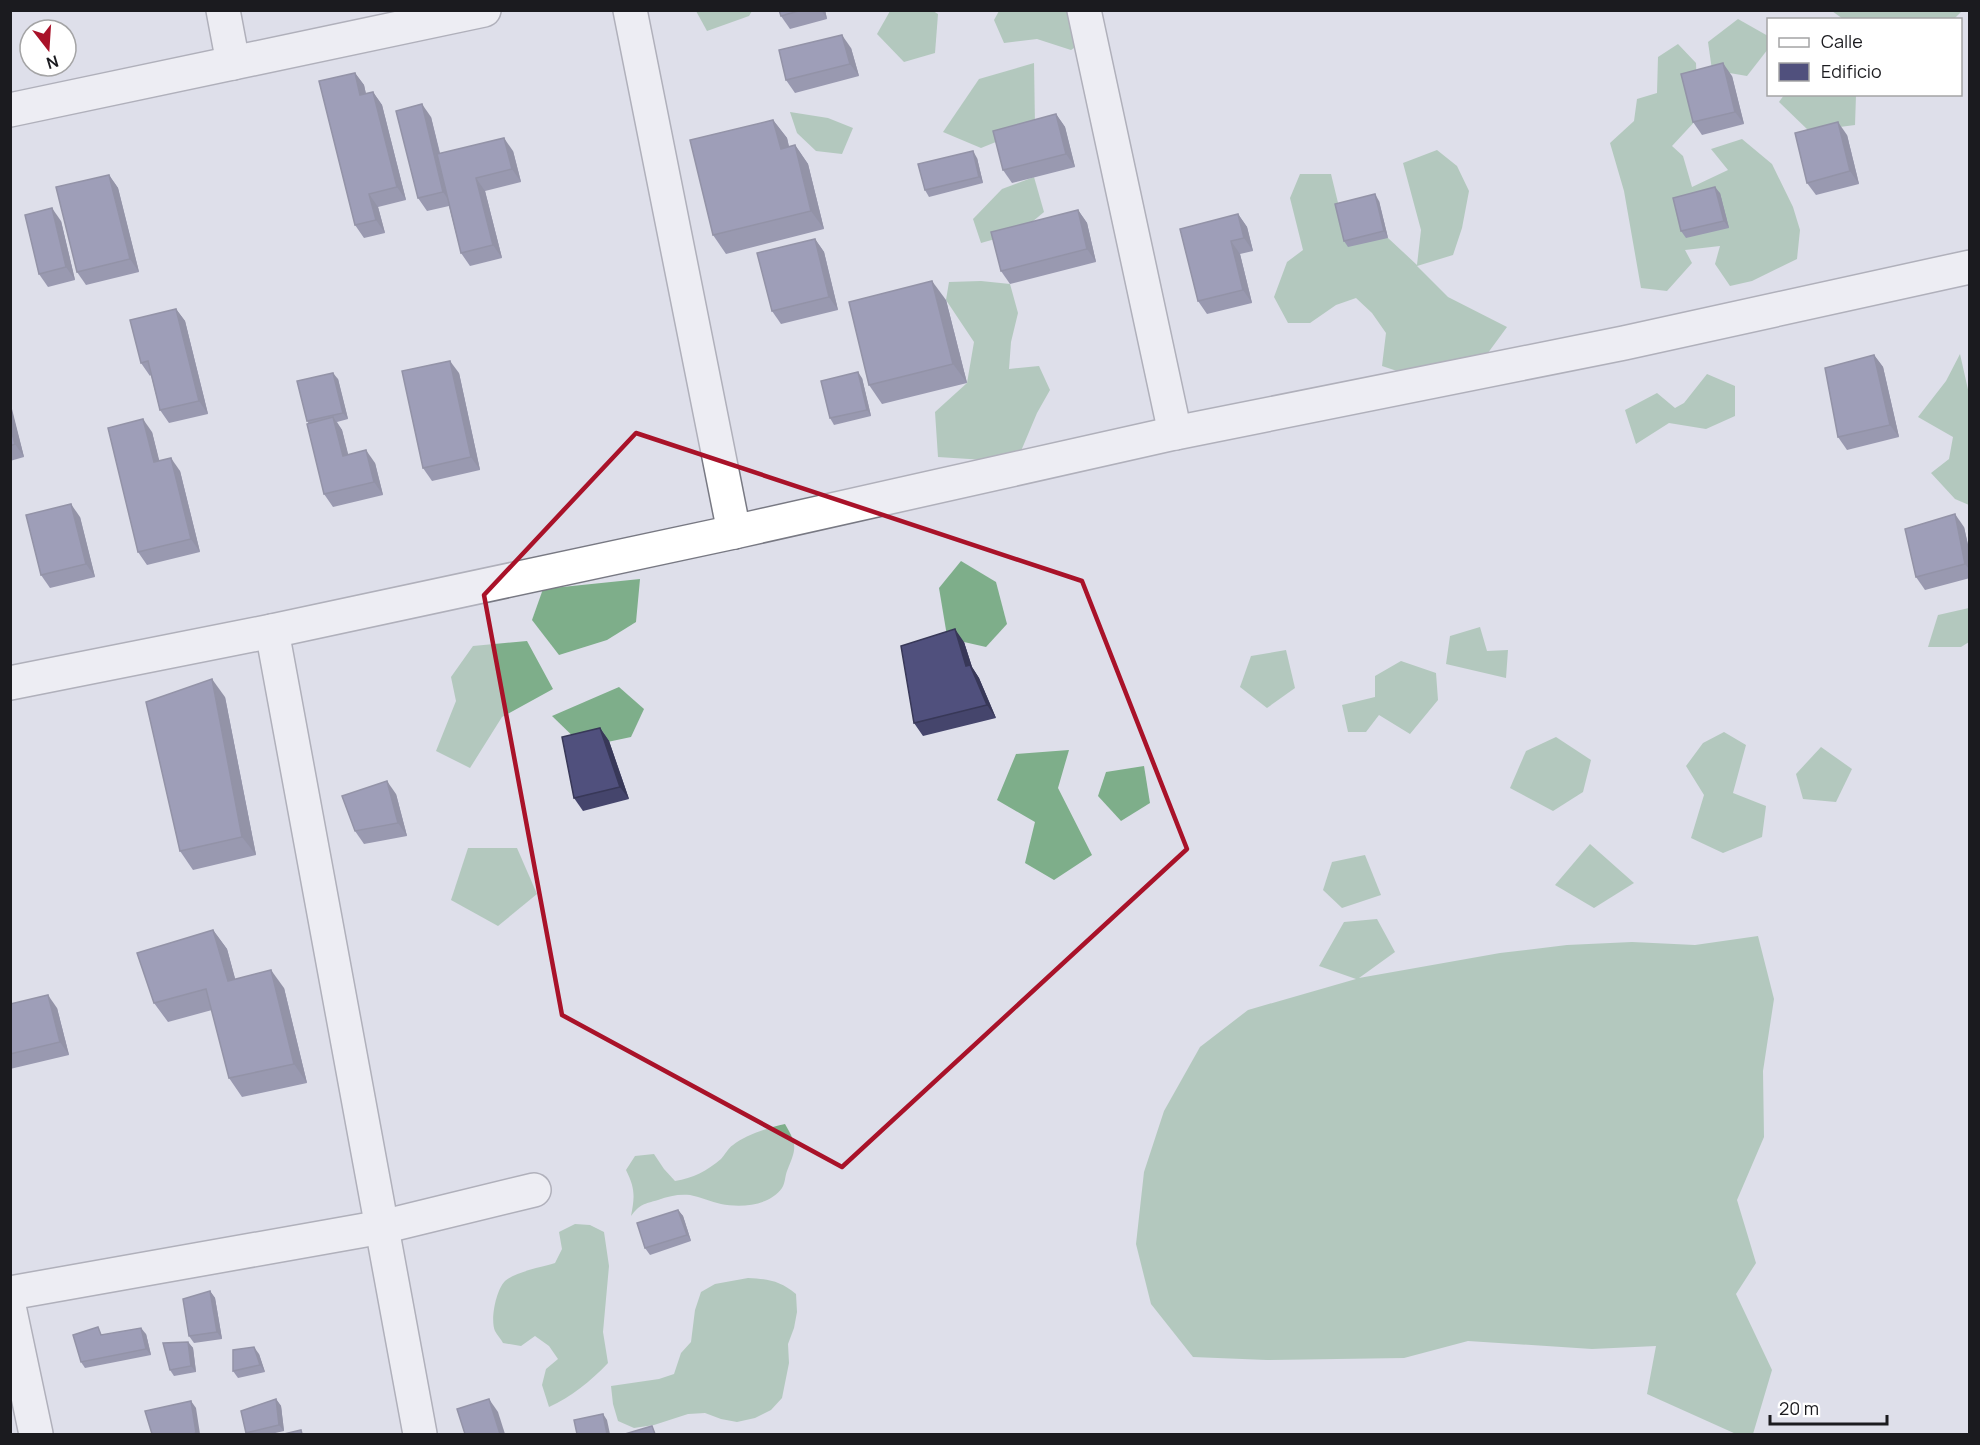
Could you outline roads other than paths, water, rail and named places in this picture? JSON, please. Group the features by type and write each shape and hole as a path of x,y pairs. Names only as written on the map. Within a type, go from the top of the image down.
{"street":[{"path":"223,10 233,63"},
{"path":"10,110 484,10"},
{"path":"630,10 734,532"},
{"path":"1084,10 1175,433"},
{"path":"10,683 272,631 734,532 1175,433 1624,343 1970,267"},
{"path":"272,631 420,1434"},
{"path":"10,1293 382,1227 534,1190"},
{"path":"10,1311 36,1434"}]}
